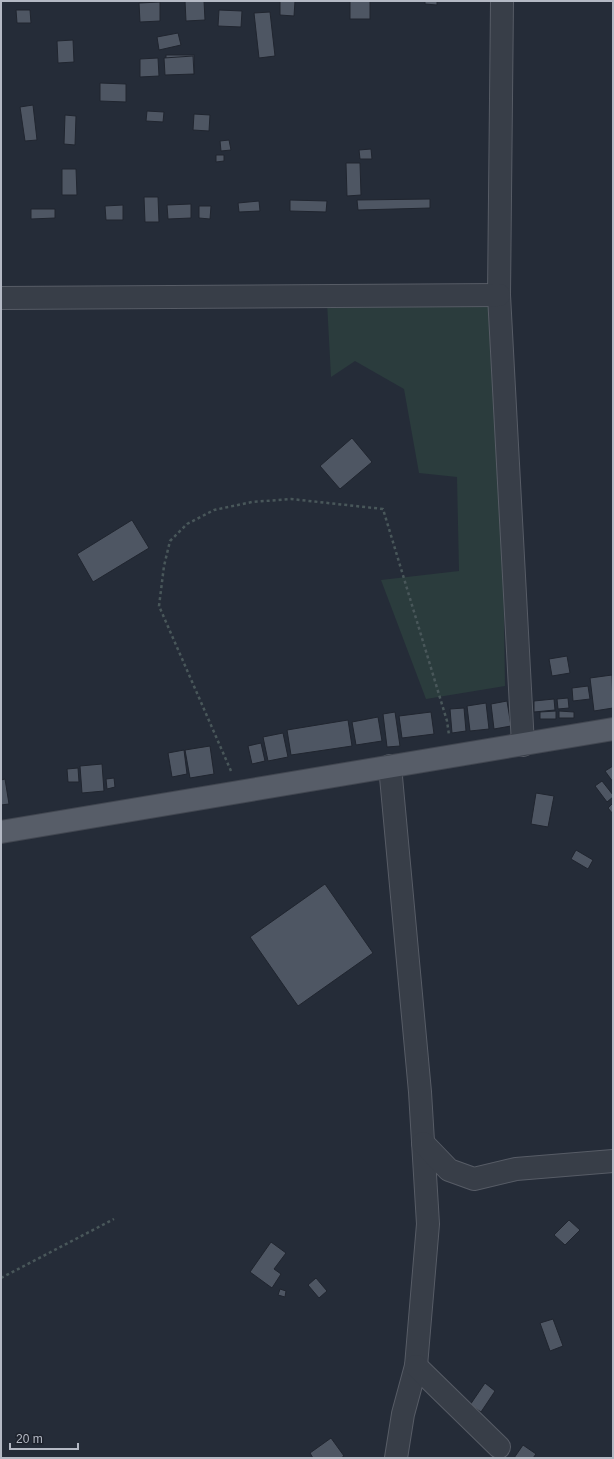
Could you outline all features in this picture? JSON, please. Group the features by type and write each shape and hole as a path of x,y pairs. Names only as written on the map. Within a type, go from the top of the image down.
{"main road":[{"path":"1,832 613,729"}],"street":[{"path":"502,1 499,295 523,745"},
{"path":"1,298 499,295"},
{"path":"390,766 420,1084 428,1224 416,1366 403,1414 396,1458"},
{"path":"423,1143 449,1170 474,1179 516,1169 613,1161"},
{"path":"416,1366 499,1447"}],"path":[{"path":"239,792 159,606 164,566 170,541 187,524 214,510 252,502 291,499 383,508 447,721 453,757"},
{"path":"1,1278 114,1219"}],"shaded area":[{"path":"499,295 505,686 426,699 381,580 459,571 457,477 419,473 404,389 355,361 331,377 327,302"}],"building":[{"path":"185,1 204,1 205,20 186,21"},
{"path":"280,1 295,1 294,16 280,15"},
{"path":"350,1 370,1 370,19 350,19"},
{"path":"425,1 437,1 437,5 425,4"},
{"path":"160,2 160,21 140,22 139,3"},
{"path":"16,10 30,10 31,23 17,23"},
{"path":"219,10 242,11 241,27 218,26"},
{"path":"270,12 275,56 259,58 254,13"},
{"path":"178,33 181,45 159,50 157,37"},
{"path":"73,40 74,62 58,63 57,41"},
{"path":"166,55 194,55 194,74 166,74"},
{"path":"193,56 194,74 165,75 164,58"},
{"path":"158,58 159,76 140,77 140,59"},
{"path":"100,83 126,84 126,102 100,101"},
{"path":"33,105 37,140 25,141 20,107"},
{"path":"147,111 164,112 163,122 146,121"},
{"path":"194,114 210,115 209,131 193,130"},
{"path":"65,115 76,116 75,145 64,144"},
{"path":"229,140 231,150 221,151 220,141"},
{"path":"371,149 372,159 360,159 359,150"},
{"path":"216,155 224,155 224,161 216,162"},
{"path":"346,163 360,163 361,195 347,196"},
{"path":"62,169 76,169 77,195 62,195"},
{"path":"144,197 158,197 159,222 145,222"},
{"path":"430,199 430,208 358,210 357,200"},
{"path":"290,200 327,201 326,212 290,211"},
{"path":"259,201 260,211 239,212 238,203"},
{"path":"191,204 191,218 168,219 167,205"},
{"path":"123,205 123,220 106,220 105,206"},
{"path":"199,206 211,206 210,219 199,218"},
{"path":"31,209 55,209 55,218 31,219"},
{"path":"352,438 372,462 340,489 320,466"},
{"path":"132,520 149,548 93,582 77,554"},
{"path":"567,656 570,673 552,676 549,659"},
{"path":"612,675 613,708 594,711 590,678"},
{"path":"588,686 590,699 573,701 572,688"},
{"path":"568,698 569,708 558,709 557,699"},
{"path":"554,699 555,710 534,712 534,701"},
{"path":"507,701 511,726 494,729 491,704"},
{"path":"486,703 489,729 470,731 467,706"},
{"path":"464,708 466,731 452,733 450,709"},
{"path":"556,711 556,719 540,719 540,712"},
{"path":"559,711 574,712 574,718 559,718"},
{"path":"395,712 400,746 387,747 383,714"},
{"path":"431,712 434,734 402,738 399,716"},
{"path":"378,717 382,741 356,745 352,722"},
{"path":"348,720 352,746 291,755 287,730"},
{"path":"283,733 288,757 268,761 263,737"},
{"path":"261,743 265,761 252,764 248,746"},
{"path":"210,746 214,774 190,778 185,750"},
{"path":"184,750 187,774 172,777 168,753"},
{"path":"102,764 104,791 82,793 80,766"},
{"path":"613,766 613,782 605,771"},
{"path":"78,768 79,782 68,782 67,769"},
{"path":"114,778 115,787 107,789 106,779"},
{"path":"5,779 9,804 1,805 1,780"},
{"path":"602,781 613,795 613,797 607,802 595,786"},
{"path":"536,793 554,796 548,827 531,824"},
{"path":"613,803 613,814 608,808"},
{"path":"576,850 593,860 588,869 571,859"},
{"path":"325,884 373,953 298,1006 250,937"},
{"path":"569,1220 580,1230 565,1245 554,1235"},
{"path":"271,1242 286,1253 274,1269 281,1274 272,1288 250,1272"},
{"path":"316,1278 327,1291 319,1298 308,1285"},
{"path":"280,1289 286,1291 285,1297 278,1295"},
{"path":"553,1319 563,1346 550,1351 540,1323"},
{"path":"485,1383 495,1391 481,1412 470,1405"},
{"path":"331,1438 344,1456 341,1458 313,1458 310,1453"},
{"path":"523,1445 536,1454 533,1458 514,1458"}]}
